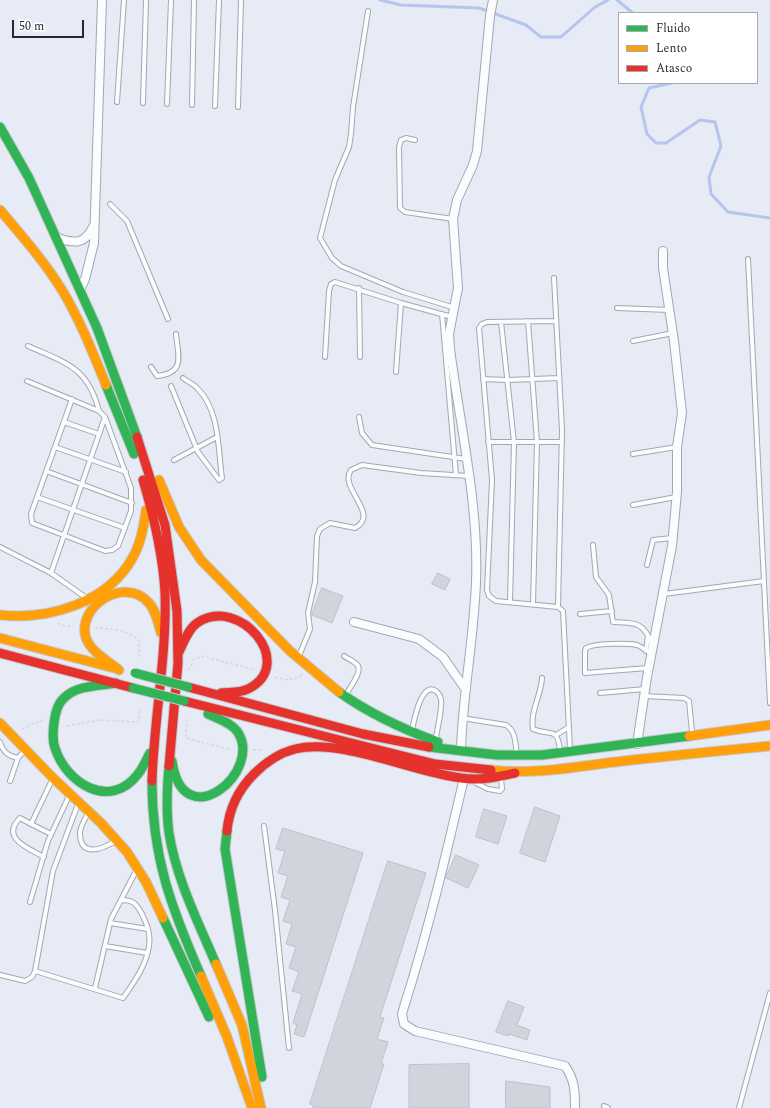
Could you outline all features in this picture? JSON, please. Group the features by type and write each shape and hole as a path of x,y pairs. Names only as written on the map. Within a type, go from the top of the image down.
{"main road":[{"path":"0,127 29,178 58,238 97,328 129,412 171,510 194,552 298,659 344,697 377,717 411,733 461,748 471,754"},
{"path":"0,210 42,262 69,302 94,355 136,459 147,498 158,542 165,607 152,750 151,778 153,819 159,862 179,922 233,1052 251,1108"},
{"path":"129,412 165,525 177,611 178,654 166,795 169,834 179,872 197,923 242,1025 261,1108"},
{"path":"0,615 20,617 51,614 89,599 115,582 132,560 144,527 147,498"},
{"path":"119,670 97,652 86,639 85,621 88,614 100,600 110,595 120,593 129,592 140,595 148,601 163,638"},
{"path":"178,654 197,623 206,617 216,614 227,615 250,628 261,641 267,652 269,659 267,670 260,682 249,689 215,694"},
{"path":"0,638 369,735 442,750 471,754 517,756 560,753 770,726"},
{"path":"0,654 436,764 515,773 549,771 616,762 770,746"},
{"path":"116,683 75,691 65,697 58,706 53,734 55,748 62,763 69,774 80,785 91,790 102,792 113,791 123,787 137,776 152,750"},
{"path":"169,746 177,782 188,794 202,798 209,797 233,779 239,766 242,742 238,733 228,724 193,708 184,701"},
{"path":"0,723 25,750 116,840 138,868 183,960 251,1108"},
{"path":"267,1108 225,850 227,823 238,791 247,780 269,760 302,748 356,754 416,770 464,778 501,778 515,773"}],"street":[{"path":"80,290 93,252 102,0"},
{"path":"461,748 462,718 476,582 474,521 449,334 458,288 453,219 457,200 473,165 477,151 490,16 493,0"},
{"path":"58,238 72,242 80,241 86,238 95,224"},
{"path":"637,744 651,650 664,594 673,538 677,497 677,447 682,413 673,333 663,268 663,251"},
{"path":"354,622 419,639 443,657 466,690"},
{"path":"464,778 428,927 402,1014 404,1024 415,1031 564,1066 571,1074 575,1086 575,1108"}],"lane":[{"path":"117,102 124,0"},
{"path":"143,103 146,0"},
{"path":"168,104 171,0"},
{"path":"192,105 194,0"},
{"path":"215,106 219,0"},
{"path":"238,107 241,0"},
{"path":"368,11 353,107 351,134 335,180 320,238 332,258 341,266 403,292 455,308"},
{"path":"415,140 406,138 402,140 399,147 400,208 405,212 453,219"},
{"path":"110,204 127,221 168,319"},
{"path":"748,259 770,703"},
{"path":"554,278 562,442 558,607"},
{"path":"325,357 329,291 331,284 335,282 359,288 401,303 453,317"},
{"path":"359,288 360,357"},
{"path":"396,372 401,303"},
{"path":"616,308 669,310"},
{"path":"442,314 456,475"},
{"path":"528,321 537,442 533,604"},
{"path":"555,321 488,322 482,324 479,328 492,480 487,590 489,596 496,601 558,607 564,611 570,752"},
{"path":"501,322 514,442 510,602"},
{"path":"633,341 673,333"},
{"path":"151,367 158,376 177,369 179,364 176,334"},
{"path":"28,346 74,367 80,372 92,388 99,411"},
{"path":"171,386 196,448 218,480 220,480 222,478 214,420 202,393 197,387 183,378"},
{"path":"483,379 507,380 559,378"},
{"path":"28,382 72,399 99,411 105,417 126,472 131,488 132,503 118,546 112,550 105,551 32,523 31,514 72,399"},
{"path":"51,573 105,417"},
{"path":"359,417 362,433 372,445 466,459"},
{"path":"64,422 99,434"},
{"path":"174,460 217,437"},
{"path":"488,442 562,442"},
{"path":"55,446 126,472"},
{"path":"633,454 677,447"},
{"path":"298,659 310,629 308,613 315,582 317,536 320,529 330,523 355,528 364,520 364,514 349,484 348,476 351,470 362,465 421,473 469,476"},
{"path":"46,471 82,486 132,503"},
{"path":"37,497 125,528"},
{"path":"633,505 677,497"},
{"path":"647,565 653,540 673,538"},
{"path":"593,545 596,577 609,595 613,622 642,626 648,635 651,650"},
{"path":"0,548 51,573 89,599"},
{"path":"664,594 764,581"},
{"path":"580,614 612,611"},
{"path":"648,635 651,650"},
{"path":"649,668 585,673 585,651 589,646 634,645 651,650"},
{"path":"344,656 357,664 359,668 358,673 344,697"},
{"path":"542,678 541,689 533,710 533,729 552,732 556,735 558,738 560,753"},
{"path":"411,733 422,696 426,690 430,689 436,691 440,696 442,704 435,741"},
{"path":"600,693 645,693 684,698 689,701 690,704 692,736"},
{"path":"462,718 506,725 511,728 514,734 517,756"},
{"path":"556,735 570,727"},
{"path":"0,742 6,754 18,758"},
{"path":"10,781 18,758 25,750"},
{"path":"31,824 53,778"},
{"path":"464,778 497,791 502,789 501,778"},
{"path":"30,902 51,834 70,794"},
{"path":"0,975 25,981 32,977 35,971 53,871 79,802"},
{"path":"88,811 80,832 84,846 88,849 102,849 116,840"},
{"path":"44,856 18,843 12,838 10,835 13,824 20,818 51,834"},
{"path":"264,826 275,910 289,1048"},
{"path":"95,988 110,923 138,868"},
{"path":"35,971 95,988 123,998 139,973 147,953 149,940 148,929 135,903 130,900 121,900"},
{"path":"110,923 148,929"},
{"path":"105,946 147,953"},
{"path":"739,1108 770,993"}],"path":[{"path":"93,628 131,633 139,641 139,658"},
{"path":"189,670 194,659 202,656 255,670"},
{"path":"272,676 284,680 296,679 309,668"},
{"path":"67,726 100,720 138,722 140,709"},
{"path":"187,719 186,738 231,750"},
{"path":"10,734 42,720"}],"building":[{"path":"438,573 450,579 445,590 432,584"},
{"path":"322,588 343,596 332,623 312,615"},
{"path":"535,807 560,816 545,862 520,853"},
{"path":"484,809 507,816 498,844 476,837"},
{"path":"283,828 363,853 304,1037 294,1034 297,1025 293,1023 302,994 292,991 299,972 289,968 296,947 286,944 292,924 283,921 290,900 281,897 288,876 278,873 285,851 276,849"},
{"path":"456,855 479,865 468,888 446,878"},
{"path":"388,861 426,873 380,1017 384,1018 377,1039 388,1042 381,1064 384,1064 370,1108 313,1108 313,1105 310,1104"},
{"path":"508,1001 524,1007 517,1025 530,1030 527,1040 509,1034 508,1036 496,1032"},
{"path":"469,1064 469,1108 409,1108 409,1065"},
{"path":"506,1081 550,1087 550,1108 506,1108"}],"waterway":[{"path":"380,0 401,5 479,8 526,25 541,37 561,37 595,7 608,0"},
{"path":"617,0 632,12"},
{"path":"667,84 649,88 641,107 647,134 656,143 666,143 700,120 715,122 721,146 709,177 711,194 728,212 770,218"}],"traffic: fast":[{"path":"0,127 29,178 97,328 137,437"},
{"path":"106,385 134,454"},
{"path":"135,673 188,687"},
{"path":"116,683 82,688 69,694 60,703 55,716 53,736 54,745 61,761 69,772 90,788 102,791 115,790 127,785 138,774 150,753"},
{"path":"133,688 184,701"},
{"path":"339,692 362,707 387,720 438,742"},
{"path":"172,761 179,784 191,795 205,796 219,790 232,779 240,764 243,747 237,731 234,728 208,714"},
{"path":"429,747 497,755 542,755 689,736"},
{"path":"169,766 167,816 172,850 188,900 216,964"},
{"path":"152,781 155,834 165,881 172,904 201,976"},
{"path":"227,831 225,849 262,1077"},
{"path":"163,918 209,1017"}],"traffic: slow":[{"path":"0,210 25,239 55,279 69,301 106,385"},
{"path":"159,480 179,527 201,560 290,651 339,692"},
{"path":"0,615 38,615 57,611 76,605 93,597 109,586 122,573 136,552 142,534 146,510"},
{"path":"119,670 96,652 88,643 86,638 85,626 88,615 95,606 105,598 116,594 127,592 138,595 151,605 161,633"},
{"path":"0,638 114,668"},
{"path":"0,723 53,778 101,823 127,852 146,882 163,918"},
{"path":"689,736 770,725"},
{"path":"491,770 522,772 553,770 770,746"},
{"path":"216,964 242,1025 261,1108"},
{"path":"201,976 227,1037 252,1108"}],"traffic: jam":[{"path":"137,437 165,525 177,611 178,663 169,766"},
{"path":"143,480 157,536 165,593 164,640 152,781"},
{"path":"178,654 188,633 194,626 197,623 213,616 230,618 245,625 257,636 265,649 267,664 262,678 248,689 238,692 221,693"},
{"path":"0,653 133,688"},
{"path":"188,687 363,734 429,747"},
{"path":"184,701 435,764 491,770"},
{"path":"227,831 235,800 248,780 268,762 283,753 295,749 314,747 334,748 377,757 442,775 468,779 488,778 515,773"}]}
